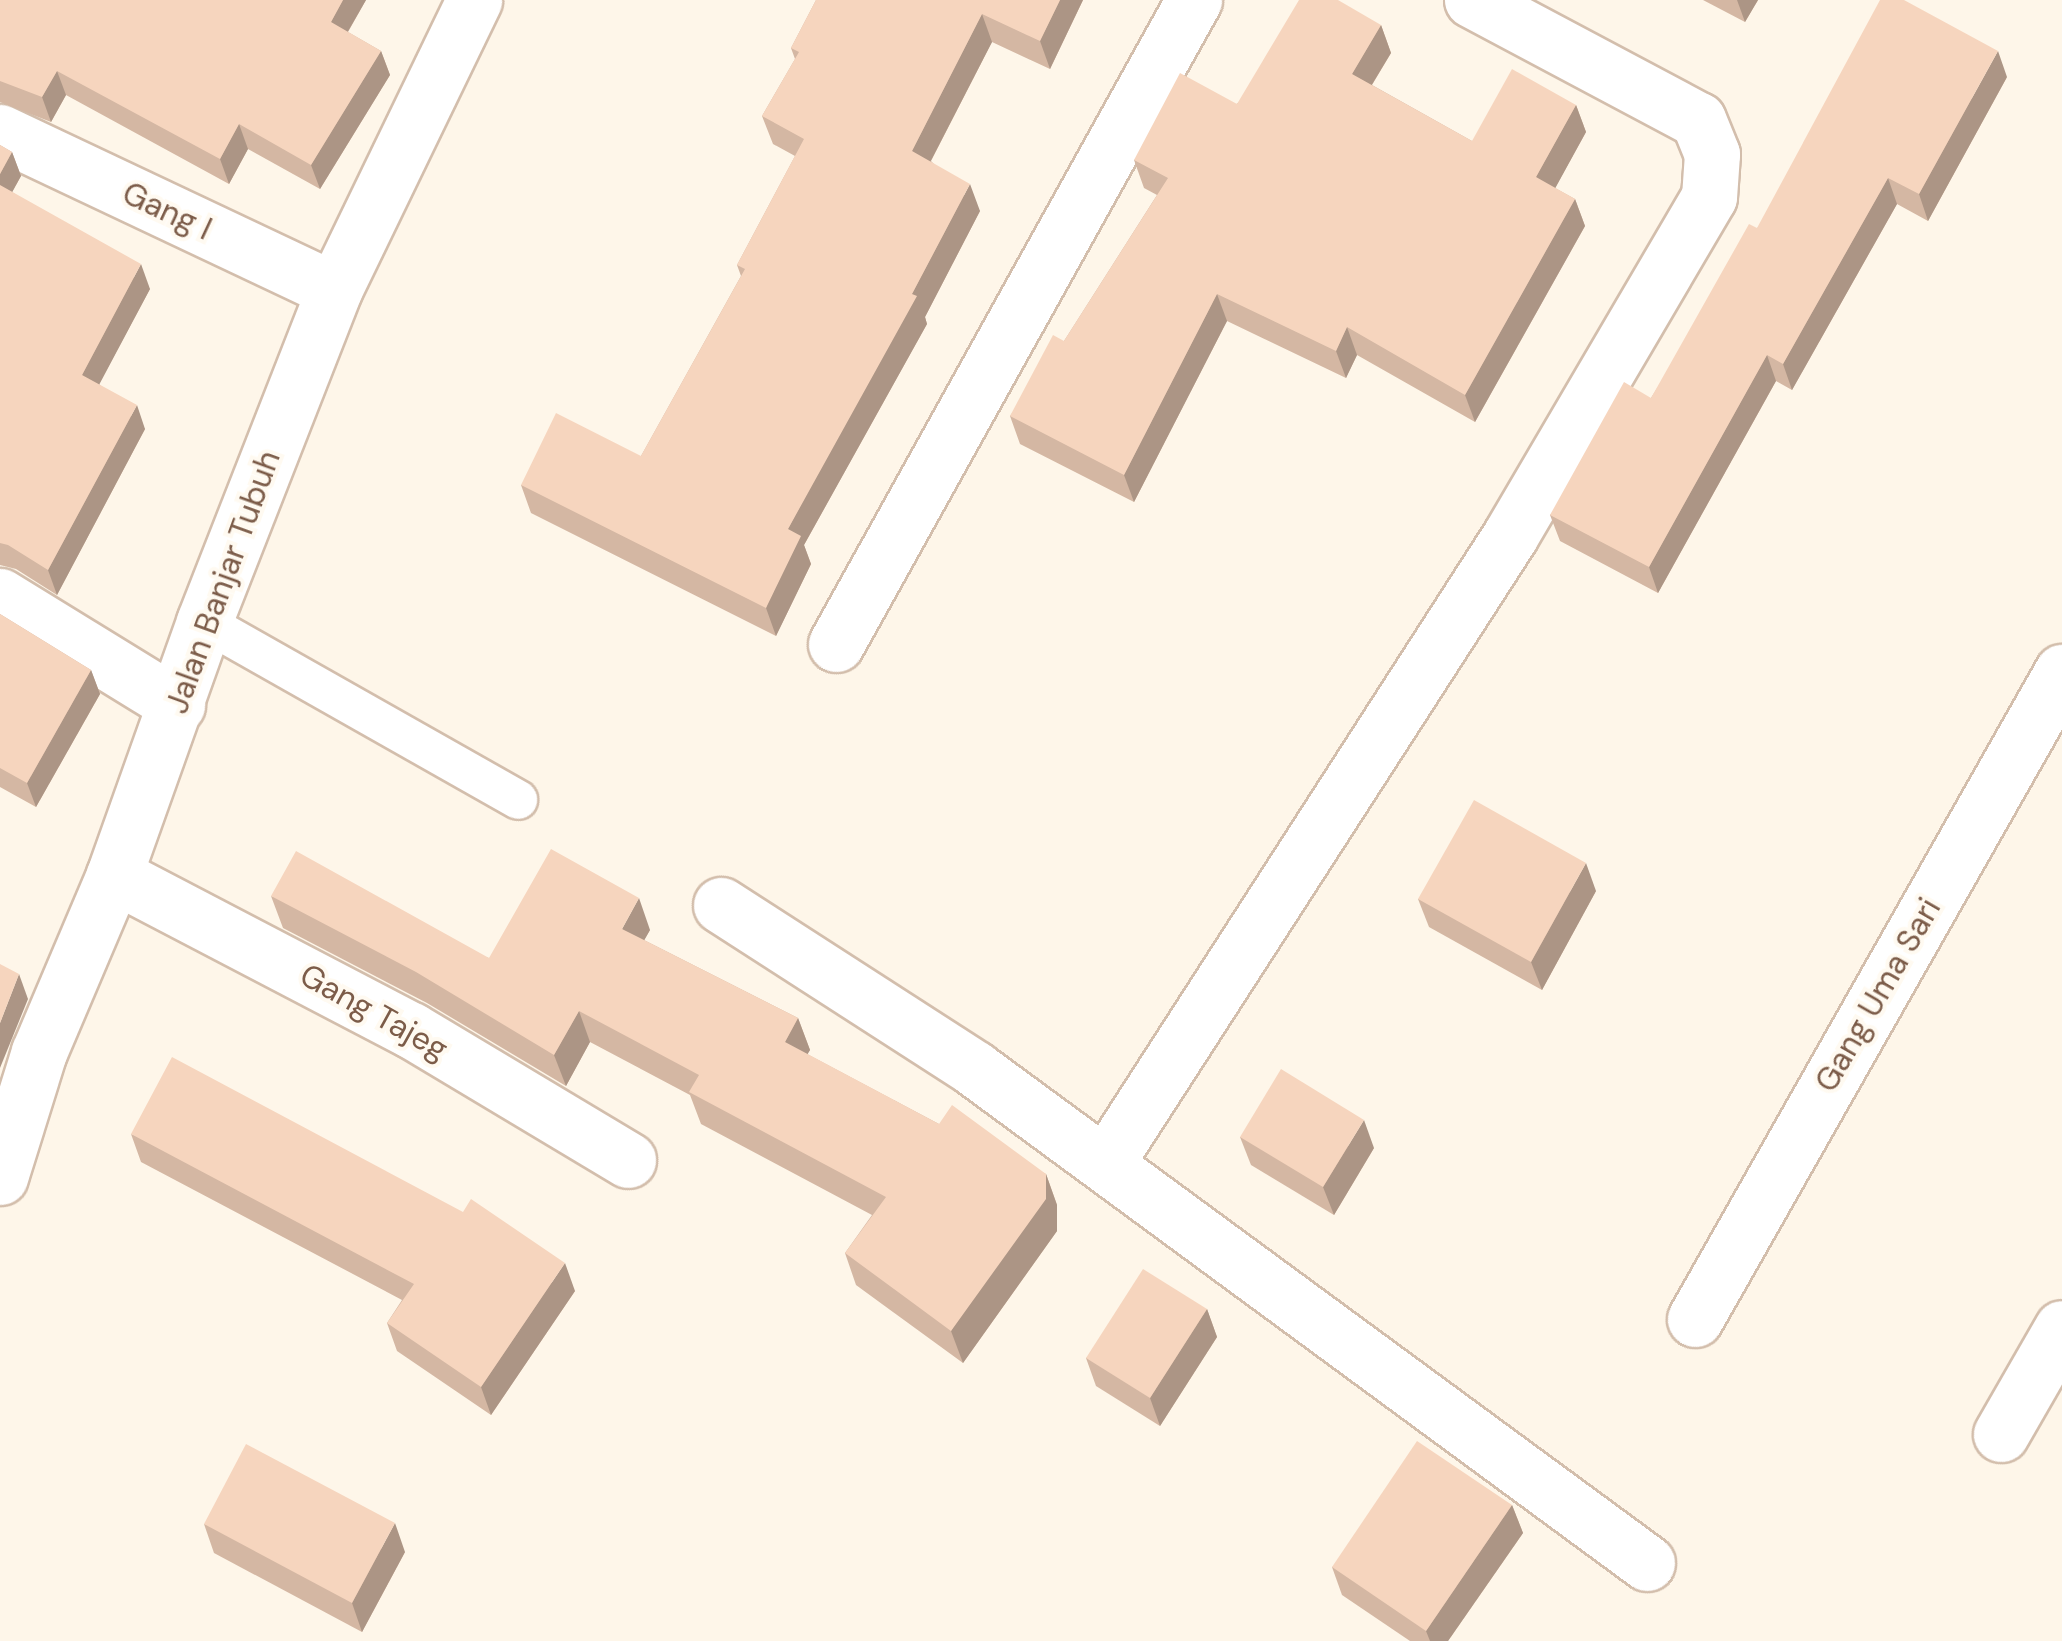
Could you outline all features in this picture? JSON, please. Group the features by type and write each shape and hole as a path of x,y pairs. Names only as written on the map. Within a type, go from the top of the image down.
{"street":[{"name":"Jalan Banjar Tubuh","path":"4,1149 46,1036 114,875 204,622 334,290 474,0"},
{"path":"836,644 1194,0"},
{"path":"1105,1164 1510,536 1709,197 1712,154 1698,120 1472,0"},
{"name":"Gang I","path":"0,132 334,290"},
{"path":"0,596 177,704"},
{"name":"Gang Uma Sari","path":"1695,1318 2062,672"},
{"name":"Gang Tajeg","path":"114,875 411,1030 628,1160"},
{"path":"721,905 976,1069 1647,1563"},
{"path":"2001,1434 2062,1328"}],"lane":[{"path":"204,622 518,800"}],"building":[{"path":"0,0 343,0 331,22 381,51 311,165 239,124 220,159 57,71 42,97 0,81"},
{"path":"816,0 1060,0 1040,41 982,14 912,151 970,184 912,294 917,296 788,529 801,536 766,608 521,485 556,413 641,456 745,269 737,265 804,139 762,116 799,52 791,48"},
{"path":"1299,0 1338,0 1381,25 1352,74 1472,141 1512,69 1576,105 1536,177 1575,199 1465,395 1347,327 1336,351 1217,294 1124,475 1010,416 1053,335 1064,341 1168,178 1134,160 1180,73 1237,104"},
{"path":"1880,0 1904,0 1998,51 1919,194 1888,178 1783,364 1767,355 1649,567 1550,515 1624,382 1651,398 1749,224 1757,228"},
{"path":"0,145 12,152 0,174"},
{"path":"0,185 141,264 82,375 137,405 48,570 0,543"},
{"path":"0,614 91,670 27,783 0,768"},
{"path":"1474,800 1586,863 1531,962 1418,899"},
{"path":"551,849 639,898 622,929 798,1018 785,1042 939,1124 952,1105 1046,1174 1046,1199 951,1331 845,1253 886,1197 689,1092 699,1075 579,1011 554,1055 416,972 271,896 296,851 489,958"},
{"path":"0,964 19,974 0,1023"},
{"path":"172,1057 463,1212 471,1199 565,1263 481,1387 387,1323 414,1284 131,1134"},
{"path":"1281,1069 1364,1120 1323,1187 1240,1137"},
{"path":"1143,1269 1207,1309 1150,1398 1086,1358"},
{"path":"1417,1441 1512,1505 1426,1631 1332,1567"},
{"path":"246,1444 395,1523 352,1603 204,1524"}]}
